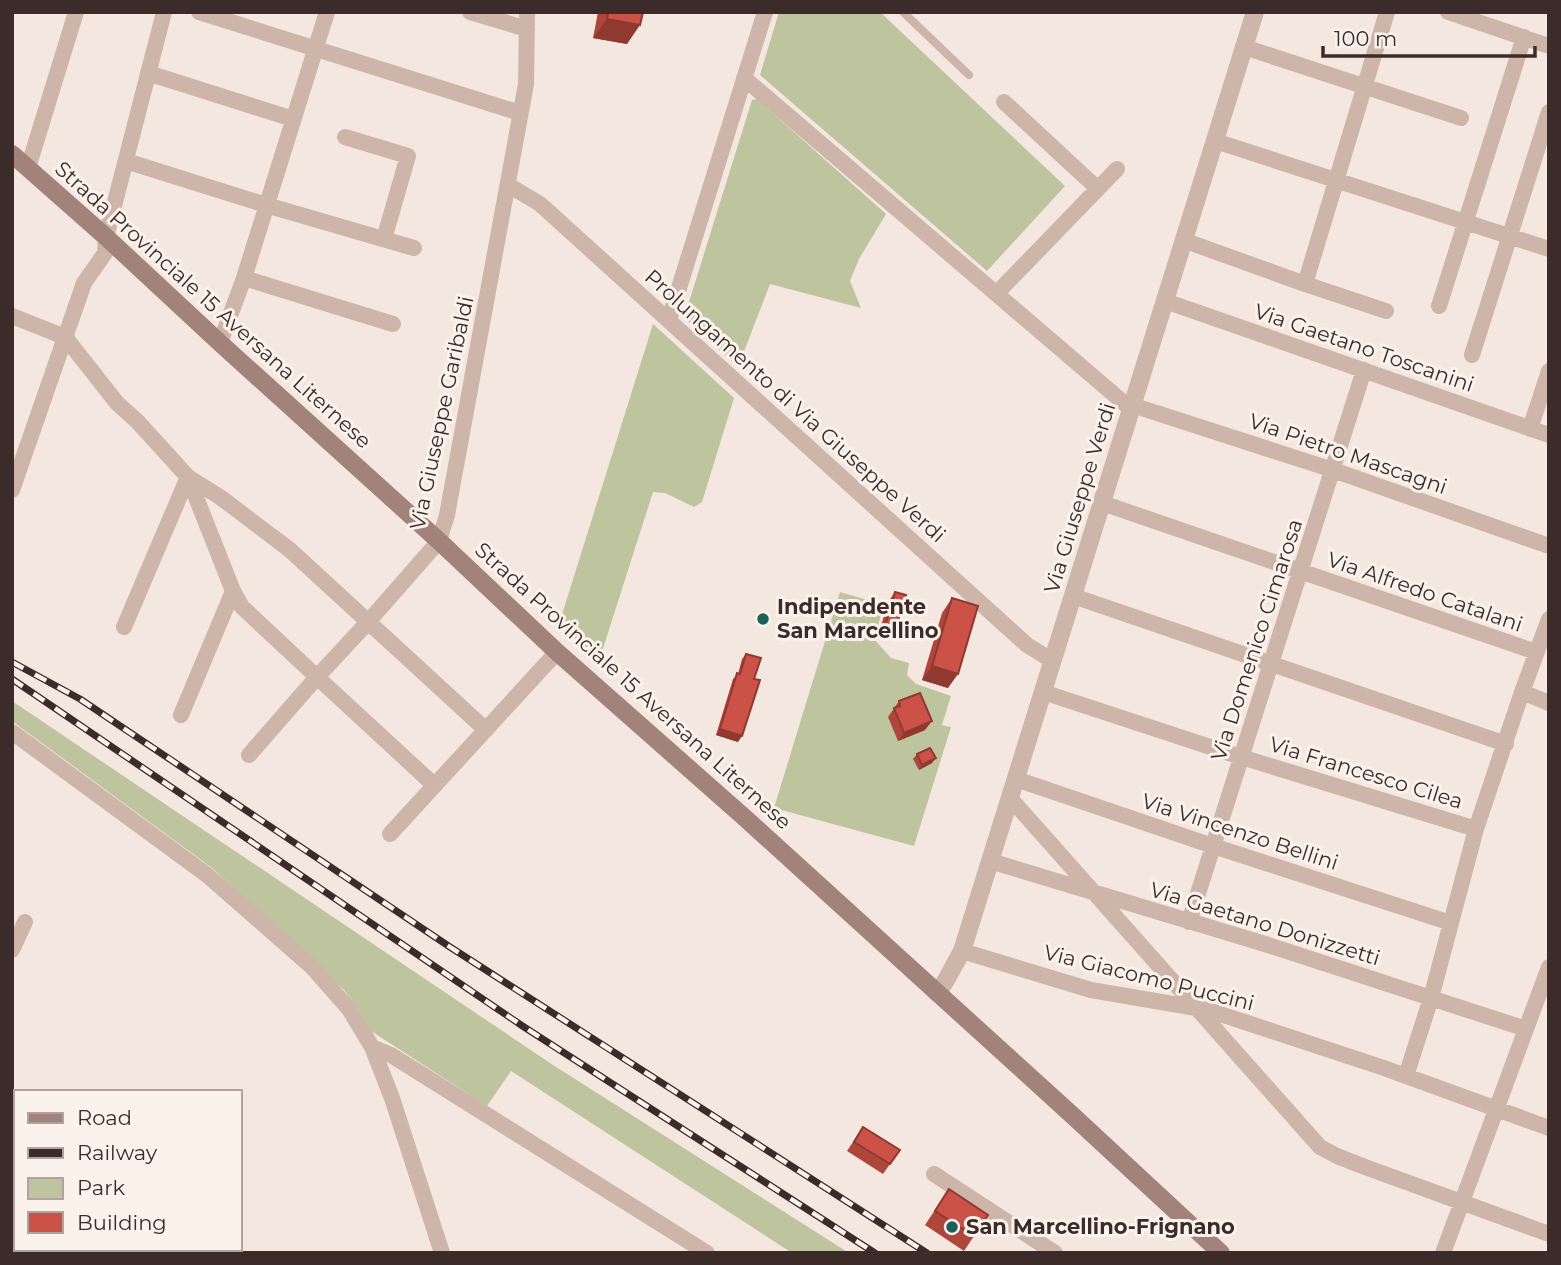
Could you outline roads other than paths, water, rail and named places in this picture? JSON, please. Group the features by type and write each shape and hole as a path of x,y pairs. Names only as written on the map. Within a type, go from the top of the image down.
{"main road":[{"name":"Strada Provinciale 15 Aversana Liternese","path":"12,154 1221,1253"}],"street":[{"path":"28,168 76,12"},
{"path":"12,490 84,283 106,253 106,237 164,12"},
{"path":"199,12 520,114"},
{"path":"220,343 244,278 327,12"},
{"path":"470,12 527,20"},
{"path":"669,320 765,12"},
{"name":"Via Giuseppe Verdi","path":"937,993 962,950 1255,12"},
{"path":"1305,284 1387,12"},
{"path":"1448,12 1549,46"},
{"name":"Via Giuseppe Garibaldi","path":"249,755 439,541 447,515 526,84 527,20"},
{"path":"1439,306 1524,37"},
{"path":"1244,47 1461,118"},
{"path":"148,73 293,118"},
{"path":"744,78 1131,407"},
{"path":"1004,102 1098,189"},
{"path":"1472,355 1549,112"},
{"path":"345,137 408,156 384,239"},
{"path":"1215,141 1549,249"},
{"path":"126,161 414,248"},
{"path":"997,293 1117,169"},
{"name":"Prolungamento di Via Giuseppe Verdi","path":"507,187 540,204 1027,645 1053,661"},
{"path":"1184,240 1386,311"},
{"path":"244,278 393,324"},
{"name":"Via Gaetano Toscanini","path":"1164,301 1549,435"},
{"path":"13,320 65,337 117,403 188,477 220,497 290,550 486,730"},
{"name":"Via Domenico Cimarosa","path":"1189,922 1364,370"},
{"path":"1530,429 1549,371"},
{"name":"Via Pietro Mascagni","path":"1131,407 1333,470 1549,546"},
{"path":"188,477 233,591 242,607 434,785"},
{"path":"124,627 188,477"},
{"name":"Via Alfredo Catalani","path":"1102,503 1536,652"},
{"path":"181,715 233,591"},
{"path":"1073,596 1506,744"},
{"path":"1405,1076 1431,998 1476,829 1549,619"},
{"path":"390,834 557,652"},
{"name":"Via Francesco Cilea","path":"1043,692 1241,757 1476,829"},
{"path":"1522,692 1549,703"},
{"path":"12,732 216,883 312,967 349,1009 372,1047 442,1253"},
{"name":"Via Vincenzo Bellini","path":"1016,779 1451,923"},
{"path":"1010,798 1321,1147 1355,1164 1549,1234"},
{"name":"Via Gaetano Donizzetti","path":"990,861 1265,944 1526,1029"},
{"path":"12,950 25,922"},
{"name":"Via Giacomo Puccini","path":"962,950 1091,990 1194,1006 1405,1076 1549,1128"},
{"path":"1443,1253 1549,967"},
{"path":"372,1047 402,1062 707,1253"},
{"path":"934,1174 1055,1253"}],"lane":[{"path":"903,12 969,75"}],"railway":[{"path":"12,662 80,699 450,947 927,1253"},
{"path":"12,679 524,1027 875,1253"}],"place":[{"name":"Indipendente San Marcellino","path":"763,619"},
{"name":"San Marcellino-Frignano","path":"952,1227"}]}
